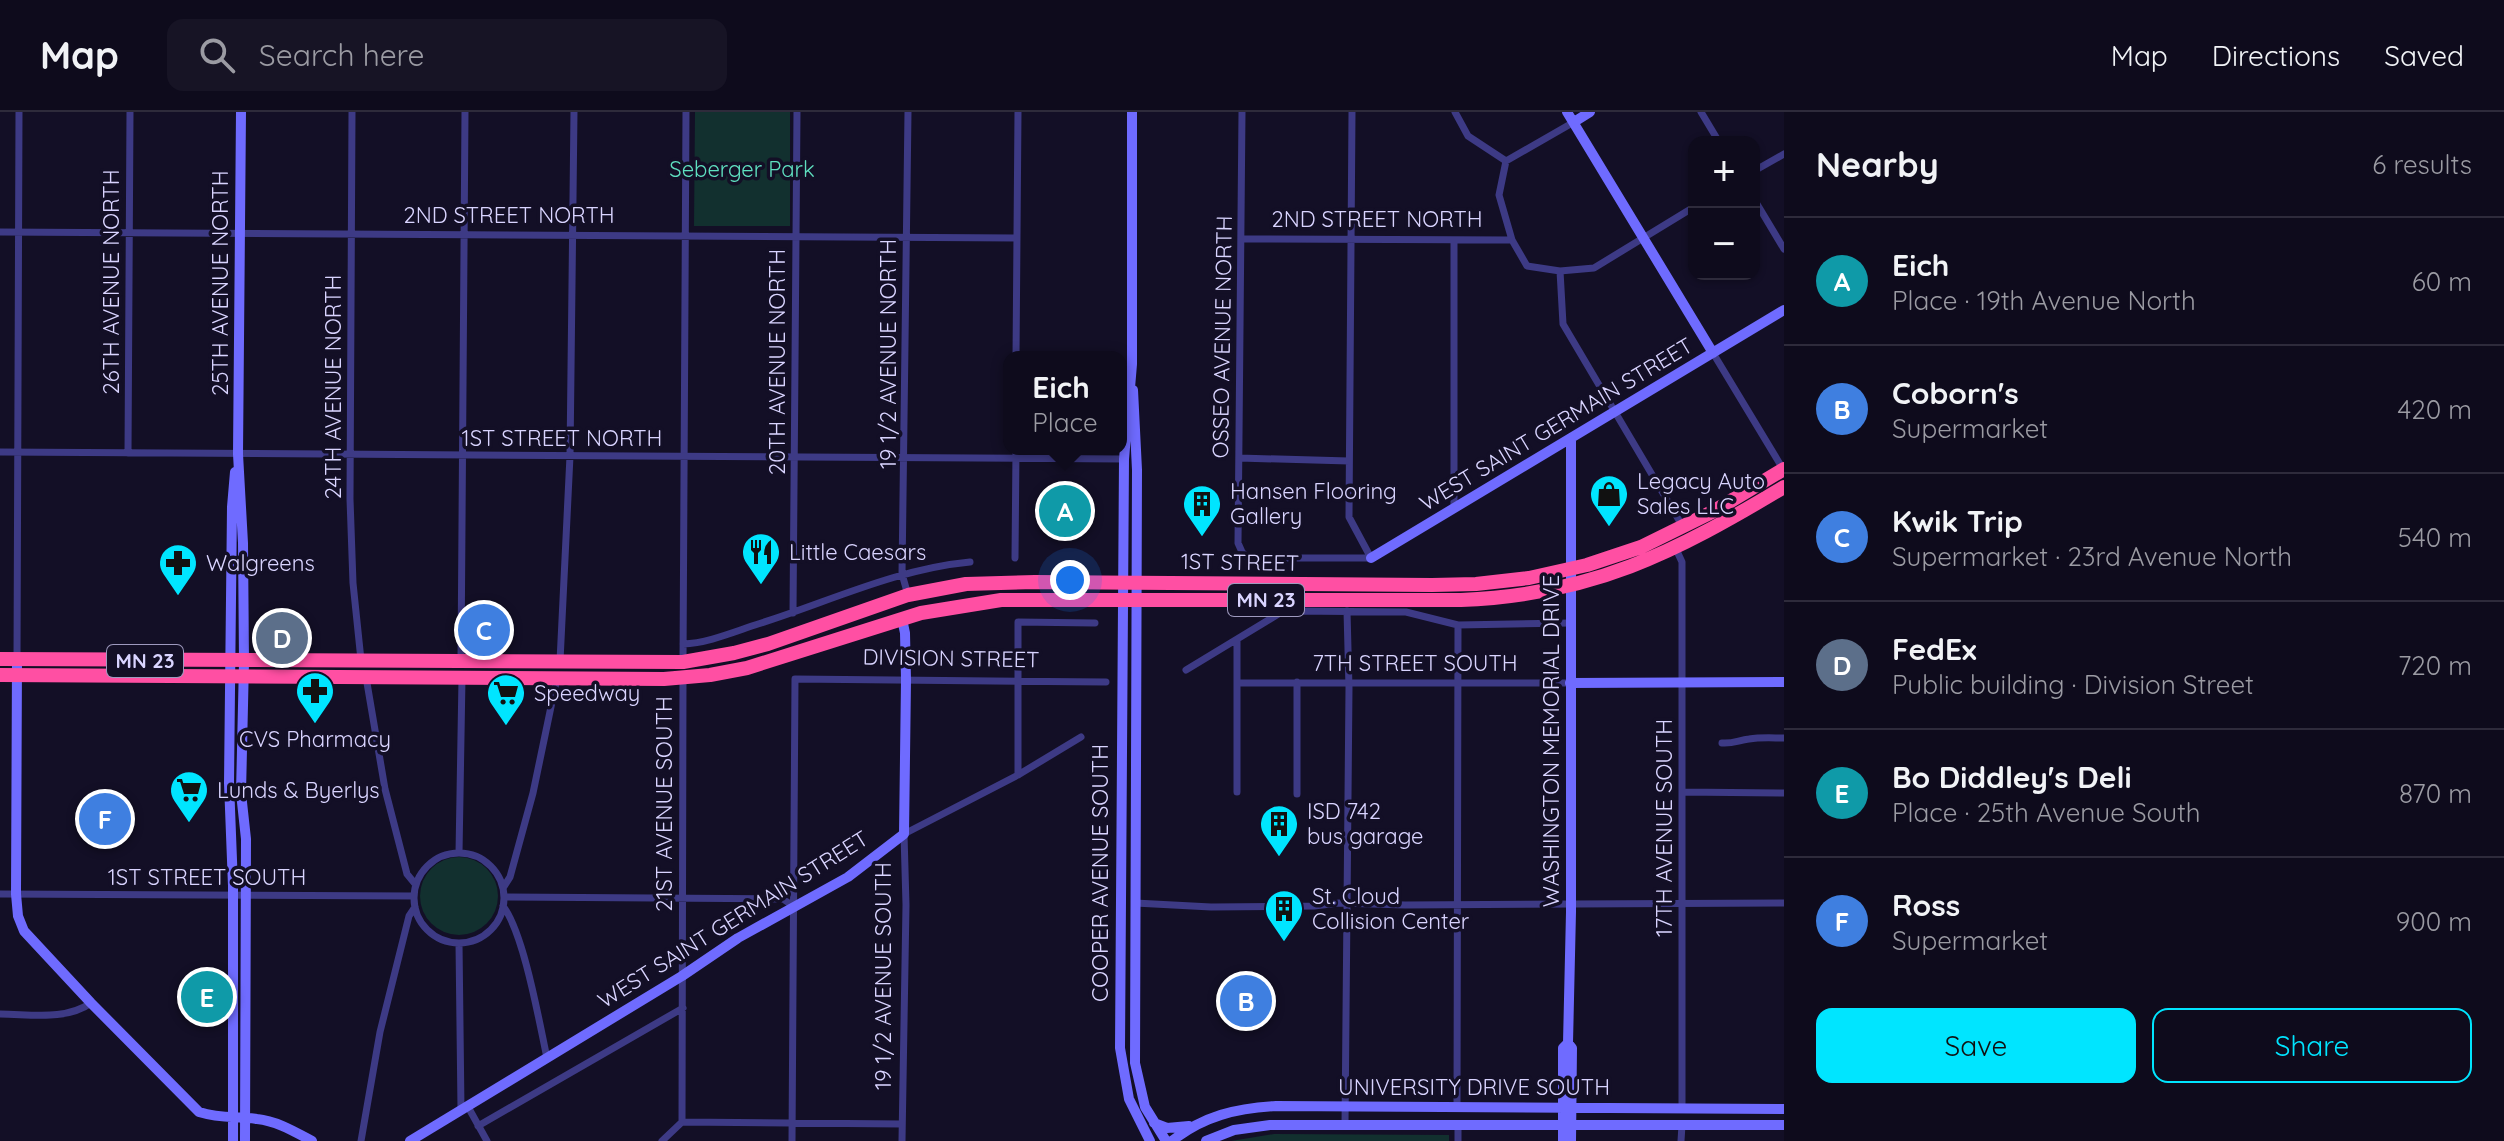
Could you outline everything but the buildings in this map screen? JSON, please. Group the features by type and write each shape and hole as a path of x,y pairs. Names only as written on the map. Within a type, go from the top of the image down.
{"highway":[{"name":"1ST STREET","path":"683,670 908,595 977,584 1476,584 1572,569 1618,555 1683,527 1784,469"},
{"name":"1ST STREET","path":"683,670 759,665 902,619 953,606 1001,600 1461,600 1570,587 1676,549 1784,487"},
{"name":"MN 23","path":"0,659 17,667 237,669 366,677 461,670"},
{"name":"MN 23","path":"237,669 361,662 461,670 683,670"},
{"name":"MN 23","path":"0,675 17,667"}],"street":[{"path":"19,112 18,916 24,931 199,1112 218,1118 272,1122 312,1141"},
{"name":"26TH AVENUE NORTH","path":"128,453 130,112"},
{"name":"25TH AVENUE NORTH","path":"239,895 246,839 241,793 232,507 238,454 241,112"},
{"name":"24TH AVENUE NORTH","path":"352,112 353,583 361,662"},
{"path":"459,853 465,112"},
{"path":"504,892 497,874 488,863 459,853 445,855 432,861 422,872 416,885 415,907 431,933 459,943 474,940 488,932 498,921 533,793 558,671 570,456 574,112"},
{"name":"21ST AVENUE SOUTH","path":"682,1122 686,112"},
{"name":"20TH AVENUE NORTH","path":"793,613 797,112"},
{"name":"19 1/2 AVENUE NORTH","path":"908,112 902,574 908,595"},
{"path":"1016,351 1018,112"},
{"path":"1132,112 1132,364 1136,427 1129,599 1135,1063 1142,1098 1152,1120 1169,1141"},
{"name":"OSSEO AVENUE NORTH","path":"1242,112 1238,543 1248,558 1371,558"},
{"path":"1352,112 1349,517 1371,558"},
{"path":"1455,112 1468,136 1506,161"},
{"path":"1567,112 1784,469"},
{"path":"1590,112 1506,161 1499,195 1512,240 1527,266 1560,271 1594,268 1692,208"},
{"path":"1701,112 1715,136"},
{"path":"1760,168 1784,154"},
{"path":"1759,208 1784,249"},
{"name":"2ND STREET NORTH","path":"0,232 1017,238"},
{"name":"2ND STREET NORTH","path":"1241,239 1512,240"},
{"path":"1454,240 1454,508"},
{"path":"1560,271 1563,324 1683,527"},
{"name":"WEST SAINT GERMAIN STREET","path":"1371,558 1784,310"},
{"path":"1127,423 1132,364"},
{"name":"WASHINGTON MEMORIAL DRIVE","path":"1571,438 1568,1043 1572,1048 1567,1108 1571,1141"},
{"name":"1ST STREET NORTH","path":"0,452 1124,459"},
{"path":"1015,558 1016,455"},
{"path":"1124,455 1130,583"},
{"path":"1239,458 1349,461"},
{"name":"17TH AVENUE SOUTH","path":"1676,549 1682,562 1682,1108"},
{"path":"683,644 704,641 793,613 902,574 970,562"},
{"name":"COOPER AVENUE SOUTH","path":"1129,599 1120,1048 1129,1099 1150,1141"},
{"path":"1186,670 1280,613 1293,611 1406,612 1458,625 1570,623"},
{"path":"1345,1125 1347,611"},
{"name":"19 1/2 AVENUE SOUTH","path":"902,619 906,680 902,1141"},
{"path":"1018,775 1018,622 1095,623"},
{"path":"1457,1107 1458,625"},
{"path":"1237,641 1237,792"},
{"name":"25TH AVENUE NORTH","path":"237,669 229,749 239,895"},
{"path":"366,677 385,789 407,874 416,885"},
{"name":"DIVISION STREET","path":"793,906 795,679 1106,682"},
{"name":"7TH STREET SOUTH","path":"1238,683 1784,682"},
{"path":"1297,683 1297,794"},
{"name":"WEST SAINT GERMAIN STREET","path":"410,1141 682,976 738,938 848,877 904,834 1018,775 1081,737"},
{"path":"1722,743 1784,738"},
{"path":"1682,792 1784,793"},
{"path":"504,892 783,899 793,906 792,1141"},
{"name":"1ST STREET SOUTH","path":"0,894 414,896"},
{"path":"233,1141 239,895"},
{"path":"239,895 245,1141"},
{"path":"1135,903 1211,907 1347,903 1784,903"},
{"path":"503,906 510,916 521,951 547,1058"},
{"path":"361,1141 386,1002 409,916 415,907"},
{"path":"459,943 464,1107 487,1141"},
{"path":"0,1014 62,1014 91,1003"},
{"path":"478,1126 683,1008"},
{"name":"UNIVERSITY DRIVE SOUTH","path":"1169,1141 1199,1124 1240,1109 1276,1106 1784,1109"},
{"path":"1152,1120 1167,1128 1199,1124"},
{"path":"662,1141 682,1122 902,1124"},
{"name":"WASHINGTON MEMORIAL DRIVE","path":"1563,1141 1567,1124"},
{"path":"1458,1125 1458,1141"},
{"path":"1681,1141 1682,1125"},
{"name":"UNIVERSITY DRIVE SOUTH","path":"1206,1141 1254,1126 1784,1125"}],"green space":[{"name":"Seberger Park","path":"695,112 790,112 790,226 694,226"},
{"path":"451,857 467,857 481,863 492,874 498,896 492,918 481,929 467,935 451,935 437,929 426,918 420,904 420,888 426,874 437,863"},
{"path":"1274,1134 1449,1135 1449,1141 1231,1141"}],"place":[{"name":"Eich","path":"1065,511"},
{"name":"Legacy Auto Sales LLC","path":"1609,528"},
{"name":"Hansen Flooring Gallery","path":"1202,538"},
{"name":"Little Caesars","path":"761,586"},
{"name":"Walgreens","path":"178,597"},
{"name":"Kwik Trip","path":"484,630"},
{"name":"FedEx","path":"282,638"},
{"name":"CVS Pharmacy","path":"315,725"},
{"name":"Speedway","path":"506,727"},
{"name":"Ross","path":"105,819"},
{"name":"Lunds & Byerlys","path":"189,824"},
{"name":"ISD 742 bus garage","path":"1279,858"},
{"name":"St. Cloud Collision Center","path":"1284,943"},
{"name":"Bo Diddley's Deli","path":"207,997"},
{"name":"Coborn's","path":"1246,1001"}]}
